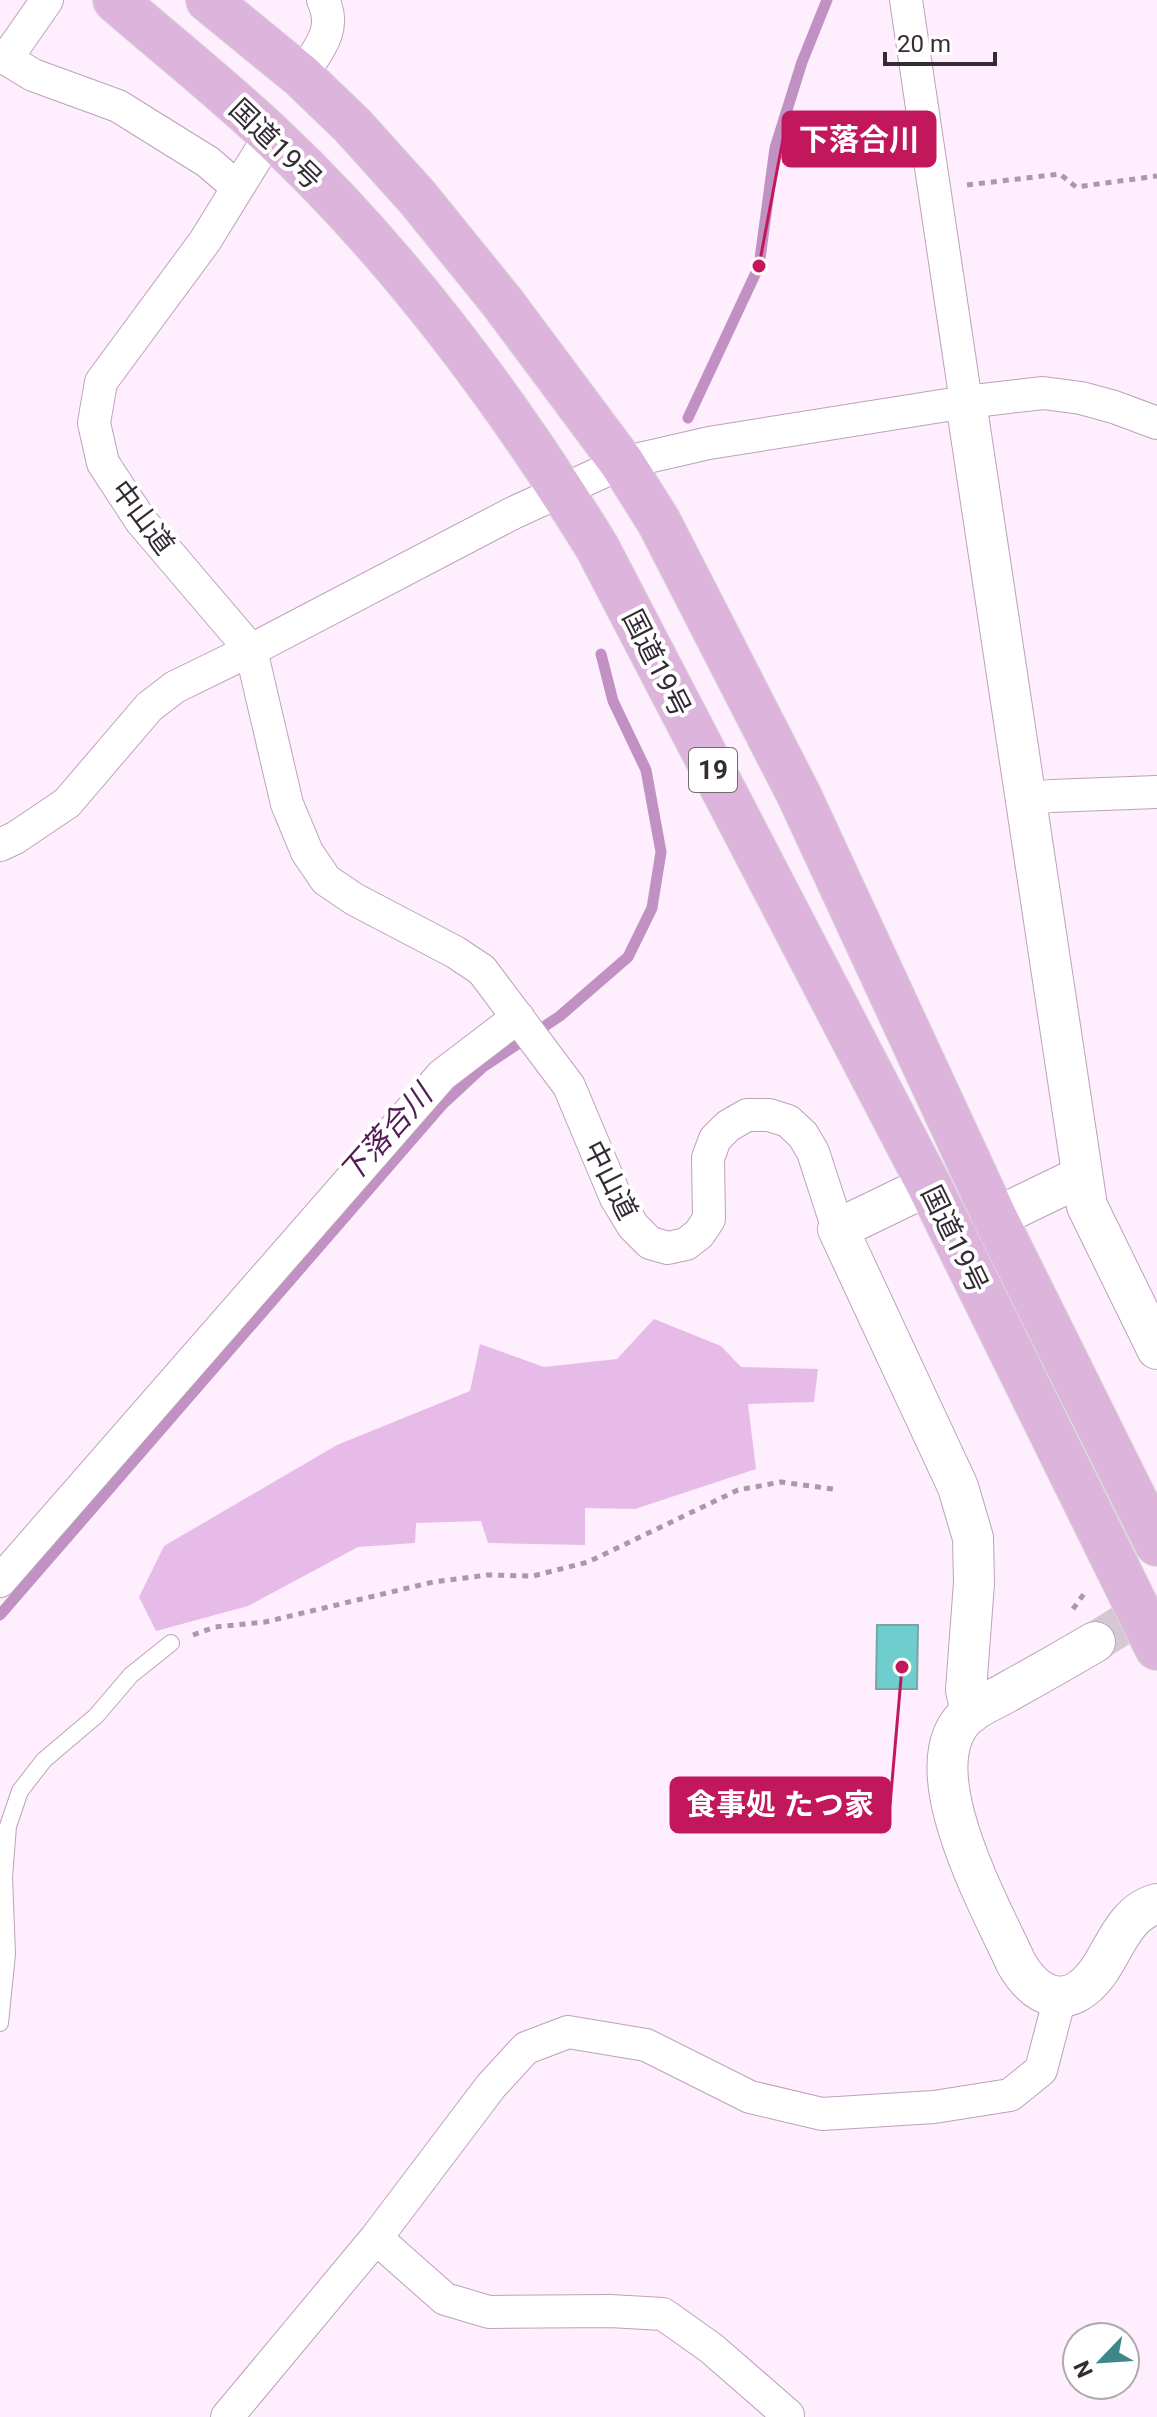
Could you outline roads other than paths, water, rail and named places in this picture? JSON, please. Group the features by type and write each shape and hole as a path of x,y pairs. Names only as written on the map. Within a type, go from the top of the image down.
{"highway":[{"name":"国道19号","path":"115,0 271,134 366,233 465,351 562,490 597,547 929,1185 1157,1648"},
{"name":"国道19号","path":"208,0 301,76 352,125 417,197 502,302 622,463 659,522 799,795 995,1218 1157,1544"}],"street":[{"path":"47,0 6,55 33,75 118,106 208,162 237,187"},
{"path":"301,76 327,36 330,19 323,0"},
{"path":"907,0 1087,1206 1154,1334"},
{"name":"中山道","path":"271,134 205,241 101,382 94,423 103,463 141,521 251,650 287,804 307,852 326,880 354,899 455,952 482,970 569,1086 616,1198 633,1226 650,1243 668,1248 686,1244 699,1234 709,1219 708,1158 715,1139 728,1126 747,1115 769,1115 788,1121 803,1135 813,1152 838,1229"},
{"path":"0,845 67,803 149,707 175,687 513,513 622,463 709,443 966,402 1043,393 1081,398 1157,423"},
{"path":"1027,799 1157,792"},
{"path":"0,1581 442,1075 518,1017"},
{"path":"995,1218 1082,1176"},
{"path":"929,1185 838,1229 958,1487 973,1538 974,1583 966,1690 971,1713"},
{"path":"1095,1642 971,1713 951,1740 947,1769 949,1800 959,1832 1016,1963 1027,1982 1043,1994 1060,1997 1079,1990 1096,1974 1133,1918 1157,1904"},
{"path":"227,2417 376,2238 491,2086 526,2048 568,2032 646,2045 750,2097 822,2114 934,2107 1010,2095 1041,2070 1060,1997"},
{"path":"376,2238 445,2299 489,2312 663,2314 711,2348 787,2417"}],"lane":[{"path":"0,2023 7,1954 4,1877 8,1826 20,1791 44,1760 96,1716 131,1675 171,1643"}],"waterway":[{"name":"下落合川","path":"688,418 759,266 775,148 802,62 827,0"},
{"name":"下落合川","path":"0,1615 443,1104 483,1067 560,1016 628,957 652,908 661,852 646,770 613,701 601,654"}],"tunnel":[{"path":"1095,1642 1157,1603"}],"place":[{"name":"下落合川","path":"759,266"},
{"name":"食事処 たつ家","path":"902,1667"}]}
